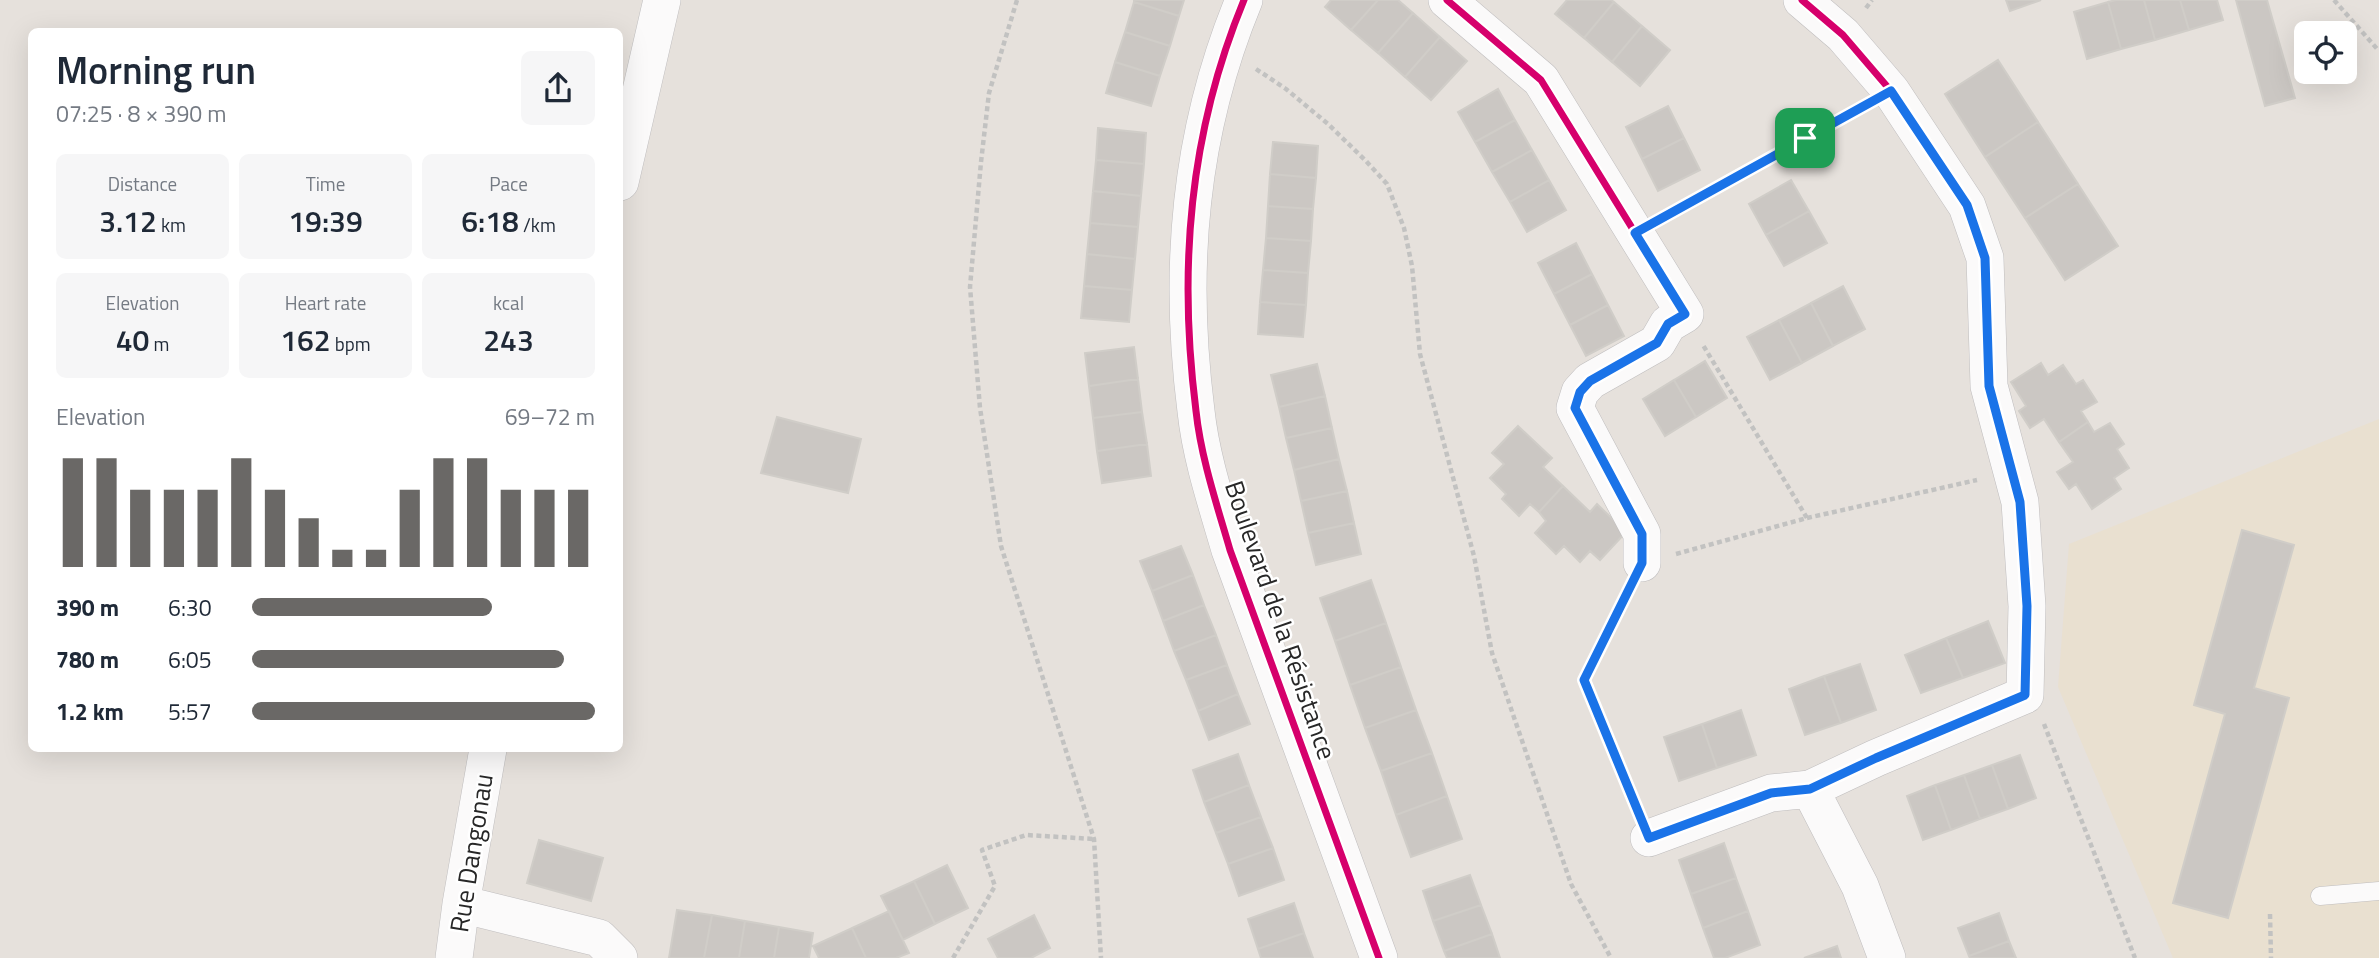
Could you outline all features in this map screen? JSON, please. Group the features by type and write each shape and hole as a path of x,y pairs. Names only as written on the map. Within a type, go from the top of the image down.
{"street":[{"path":"623,169 662,0"},
{"name":"Boulevard de la Résistance","path":"1244,0 1205,114 1191,205 1187,289 1196,412 1213,493 1230,550 1379,958"},
{"path":"1447,0 1541,80 1685,314 1668,324 1657,343 1590,381 1580,392 1575,408 1642,534 1642,563"},
{"path":"1649,838 1771,793 1810,789 2025,695 2027,606 2020,502 1989,386 1985,258 1967,205 1891,91 1843,35 1802,0"},
{"name":"Rue Dangonau","path":"454,958 487,752"},
{"path":"1810,789 1860,886 1887,958"},
{"path":"461,904 599,938 619,958"}],"lane":[{"path":"2320,896 2379,891"}],"path":[{"path":"1017,0 989,93 981,162 970,287 980,408 1001,546 1094,839 1101,958"},
{"path":"2334,0 2379,51"},
{"path":"1227,49 1286,89 1328,124 1387,184 1404,228 1412,266 1420,354 1474,555 1492,653 1571,884 1611,958"},
{"path":"1635,233 1891,91"},
{"path":"1685,314 1807,518"},
{"path":"1649,838 1584,680 1642,563 1807,518 2011,472"},
{"path":"2025,695 2040,712 2135,958"},
{"path":"953,958 996,886 982,850 1026,835 1094,839"},
{"path":"2270,914 2271,958"}],"shaded area":[{"path":"2379,419 2379,958 2173,958 2058,687 2069,544"}],"building":[{"path":"1134,0 1184,0 1179,16"},
{"path":"1331,0 1378,0 1351,30 1325,7"},
{"path":"1378,0 1398,0 1413,13 1378,53 1351,30"},
{"path":"1567,0 1614,2 1584,38 1555,14"},
{"path":"2006,0 2041,0 2010,11"},
{"path":"2144,0 2155,40 2121,49 2108,2"},
{"path":"2144,0 2180,0 2189,30 2155,40"},
{"path":"2180,0 2217,0 2223,20 2189,30"},
{"path":"2236,0 2267,0 2295,98 2265,106"},
{"path":"1134,2 1179,16 1170,46 1125,32"},
{"path":"1614,2 1642,26 1612,62 1584,38"},
{"path":"2108,2 2121,49 2087,59 2074,12"},
{"path":"1413,13 1440,37 1405,77 1378,53"},
{"path":"1642,26 1670,50 1640,86 1612,62"},
{"path":"1125,32 1170,46 1160,76 1115,62"},
{"path":"1440,37 1467,61 1431,100 1405,77"},
{"path":"1998,60 2038,122 1985,157 1945,94"},
{"path":"1115,62 1160,76 1151,106 1106,93"},
{"path":"1498,89 1515,120 1475,142 1458,112"},
{"path":"1668,106 1684,138 1642,159 1626,127"},
{"path":"1515,120 1532,150 1492,172 1475,142"},
{"path":"2038,122 2078,184 2025,218 1985,157"},
{"path":"1098,128 1146,133 1144,164 1096,160"},
{"path":"1684,138 1700,170 1658,191 1642,159"},
{"path":"1273,142 1318,146 1316,178 1270,174"},
{"path":"1532,150 1549,180 1510,202 1492,172"},
{"path":"1096,160 1144,164 1141,196 1093,191"},
{"path":"1270,174 1316,178 1313,209 1268,206"},
{"path":"1549,180 1566,210 1527,232 1510,202"},
{"path":"1791,180 1809,211 1766,235 1749,204"},
{"path":"2078,184 2118,246 2065,280 2025,218"},
{"path":"1093,191 1141,196 1138,227 1090,223"},
{"path":"1268,206 1313,209 1311,241 1266,238"},
{"path":"1809,211 1827,243 1784,266 1766,235"},
{"path":"1090,223 1138,227 1135,259 1087,254"},
{"path":"1266,238 1311,241 1308,273 1263,270"},
{"path":"1576,243 1592,274 1554,294 1538,263"},
{"path":"1087,254 1135,259 1132,290 1084,286"},
{"path":"1263,270 1308,273 1306,305 1260,302"},
{"path":"1592,274 1608,305 1570,325 1554,294"},
{"path":"1084,286 1132,290 1129,322 1081,318"},
{"path":"1843,286 1865,329 1833,346 1811,303"},
{"path":"1260,302 1306,305 1303,337 1258,334"},
{"path":"1811,303 1833,346 1802,363 1779,320"},
{"path":"1608,305 1624,336 1586,356 1570,325"},
{"path":"1779,320 1802,363 1770,380 1747,337"},
{"path":"1134,347 1138,379 1089,386 1085,353"},
{"path":"1705,361 1727,398 1696,417 1674,380"},
{"path":"2041,363 2048,375 2063,365 2076,384 2083,380 2097,402 2081,411 2088,422 2059,442 2044,419 2030,428 2019,411 2026,406 2011,382"},
{"path":"1317,364 1325,396 1279,407 1271,375"},
{"path":"1138,379 1142,412 1093,418 1089,386"},
{"path":"1674,380 1696,417 1665,436 1643,399"},
{"path":"1325,396 1332,428 1286,438 1279,407"},
{"path":"1142,412 1147,444 1097,451 1093,418"},
{"path":"777,417 861,439 848,493 761,473"},
{"path":"2088,422 2094,432 2110,423 2124,444 2117,449 2129,468 2114,478 2121,489 2092,509 2076,484 2069,489 2057,472 2073,462 2059,442"},
{"path":"1518,426 1552,458 1543,467 1563,486 1539,512 1530,504 1519,516 1502,499 1506,494 1490,478 1504,464 1492,453"},
{"path":"1332,428 1339,459 1294,470 1286,438"},
{"path":"1147,444 1151,476 1102,483 1097,451"},
{"path":"1339,459 1347,491 1301,501 1294,470"},
{"path":"1563,486 1590,512 1597,504 1626,532 1600,560 1590,551 1580,562 1564,546 1556,554 1535,533 1546,521 1539,512"},
{"path":"1347,491 1354,523 1308,533 1301,501"},
{"path":"1354,523 1361,554 1316,565 1308,533"},
{"path":"2242,530 2294,545 2254,688 2289,698 2228,918 2173,903 2225,714 2194,705"},
{"path":"1181,546 1193,575 1152,591 1140,561"},
{"path":"1193,575 1204,605 1163,621 1152,591"},
{"path":"1371,580 1386,623 1335,641 1320,598"},
{"path":"1204,605 1216,635 1174,651 1163,621"},
{"path":"1988,621 2005,663 1963,678 1946,638"},
{"path":"1386,623 1401,667 1350,685 1335,641"},
{"path":"1216,635 1227,665 1186,680 1174,651"},
{"path":"1946,638 1963,678 1921,693 1905,655"},
{"path":"1860,664 1876,710 1841,723 1824,676"},
{"path":"1227,665 1238,694 1198,711 1186,680"},
{"path":"1401,667 1416,710 1365,728 1350,685"},
{"path":"1824,676 1841,723 1805,735 1789,689"},
{"path":"1238,694 1250,724 1209,740 1198,711"},
{"path":"1416,710 1432,753 1381,771 1365,728"},
{"path":"1741,710 1756,755 1717,768 1702,724"},
{"path":"1702,724 1717,768 1679,781 1664,737"},
{"path":"1432,753 1447,796 1396,815 1381,771"},
{"path":"1238,754 1249,785 1204,802 1193,770"},
{"path":"2020,755 2036,798 2008,809 1992,765"},
{"path":"1992,765 2008,809 1980,819 1964,775"},
{"path":"1964,775 1980,819 1951,830 1935,785"},
{"path":"1249,785 1261,817 1216,833 1204,802"},
{"path":"1935,785 1951,830 1923,840 1907,796"},
{"path":"1447,796 1462,839 1411,857 1396,815"},
{"path":"1261,817 1273,848 1228,864 1216,833"},
{"path":"539,840 603,858 591,901 527,883"},
{"path":"1724,843 1736,878 1691,894 1679,860"},
{"path":"1273,848 1284,880 1239,896 1228,864"},
{"path":"947,865 968,908 935,924 914,881"},
{"path":"1470,875 1481,905 1433,921 1423,891"},
{"path":"1736,878 1748,911 1703,928 1691,894"},
{"path":"914,881 935,924 903,940 881,896"},
{"path":"1294,903 1304,933 1258,949 1248,919"},
{"path":"1481,905 1492,934 1444,951 1433,921"},
{"path":"677,910 712,915 704,958 669,958"},
{"path":"889,911 909,953 896,958 866,958 852,928"},
{"path":"1748,911 1760,945 1725,958 1714,958 1703,928"},
{"path":"1999,913 2009,941 1969,956 1958,928"},
{"path":"712,915 745,921 739,958 704,958"},
{"path":"1034,915 1050,948 1031,958 998,958 988,939"},
{"path":"745,921 779,927 774,958 739,958"},
{"path":"779,927 813,933 809,958 774,958"},
{"path":"852,928 866,958 819,958 813,946"},
{"path":"1304,933 1313,958 1261,958 1258,949"},
{"path":"1492,934 1500,958 1447,958 1444,951"},
{"path":"2009,941 2016,958 1969,956"},
{"path":"1837,946 1841,958 1804,958"}],"cycle path":[{"path":"1244,0 1225,50 1211,100 1193,202 1188,306 1198,429 1230,550 1379,958"},
{"path":"1447,0 1541,80 1685,314 1668,324 1657,343 1590,381 1580,392 1575,408 1642,534 1642,563"},
{"path":"1802,0 1843,35 1891,91 1967,206 1985,258 1989,386 2020,502 2027,606 2025,695 1810,789"}],"route":[{"path":"1891,91 1967,205 1985,258 1989,386 2020,502 2027,606 2025,695 1810,789 1771,793 1649,838 1584,680 1642,563 1642,534 1575,408 1580,392 1590,381 1657,343 1668,324 1685,314 1635,233 1805,138 1891,91"}]}
